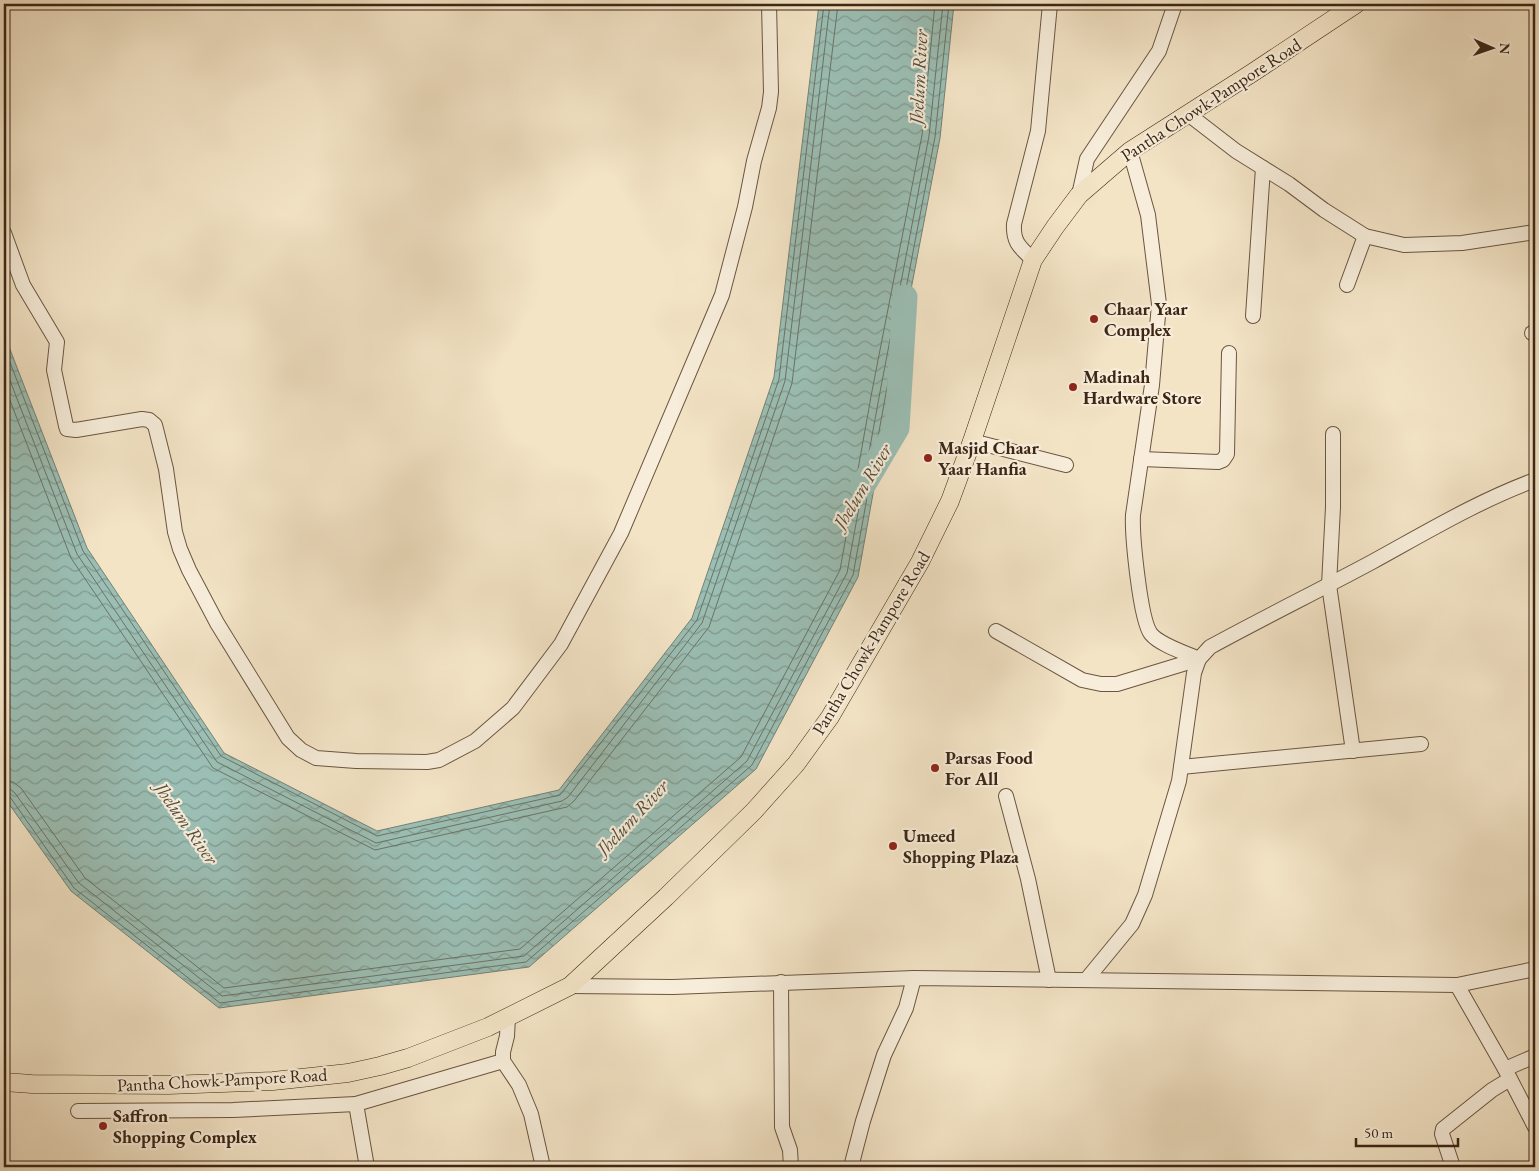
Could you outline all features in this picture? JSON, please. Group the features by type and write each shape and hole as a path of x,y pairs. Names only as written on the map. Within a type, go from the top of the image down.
{"main road":[{"name":"Pantha Chowk-Pampore Road","path":"4,1082 168,1085 273,1081 348,1073 408,1058 488,1028 570,986 666,897 754,811 801,756 830,717 920,562 950,501 1033,260 1079,195 1130,151 1356,4"}],"street":[{"path":"4,233 23,285 56,342 54,370 66,426 68,429 76,430 142,419 149,420 155,426 166,468 175,532 180,548 217,623 288,738 301,750 316,758 356,762 439,760 475,741 514,708 561,644 621,533 722,294 731,264 770,100 770,4"},
{"path":"1033,260 1016,242 1014,224 1038,131 1050,4"},
{"path":"1079,195 1087,159 1159,51 1174,4"},
{"path":"1188,114 1236,151 1365,236 1404,245 1462,242 1535,232"},
{"path":"1130,151 1148,215 1159,304 1152,385 1132,533 1146,624 1156,639 1199,659"},
{"path":"1253,316 1263,168"},
{"path":"1347,285 1365,236"},
{"path":"1141,459 1218,462 1226,458 1228,454 1229,353"},
{"path":"1333,434 1333,507 1329,585 1353,751"},
{"path":"972,441 1066,465"},
{"path":"1086,980 1132,924 1140,909 1179,781 1194,673 1199,659 1210,647 1462,513 1510,489 1535,480"},
{"path":"996,631 1082,680 1101,684 1117,684 1199,659"},
{"path":"1180,767 1421,744"},
{"path":"1006,796 1028,879 1050,980"},
{"path":"570,986 673,987 914,978 1456,985 1535,969"},
{"path":"851,1167 884,1055 906,1008 914,978"},
{"path":"781,982 782,1127 791,1154 791,1167"},
{"path":"1456,985 1508,1074 1535,1127"},
{"path":"508,1018 508,1036 502,1052 503,1061 518,1085 531,1114 543,1167"},
{"path":"1453,1167 1442,1134 1444,1127 1492,1090 1508,1074 1535,1056"},
{"path":"78,1112 242,1110 356,1104 503,1061"},
{"path":"356,1104 367,1167"}],"water":[{"path":"819,4 954,4 940,138 858,577 756,769 529,967 219,1008 71,891 4,797 4,334 87,548 224,753 377,831 559,790 692,618 774,377"}],"waterway":[{"name":"Jhelum River","path":"862,487 897,428 905,297"}],"place":[{"name":"Chaar Yaar Complex","path":"1094,319"},
{"name":"Madinah Hardware Store","path":"1073,387"},
{"name":"Masjid Chaar Yaar Hanfia","path":"928,458"},
{"name":"Parsas Food For All","path":"935,768"},
{"name":"Umeed Shopping Plaza","path":"893,846"},
{"name":"Saffron Shopping Complex","path":"103,1126"}]}
